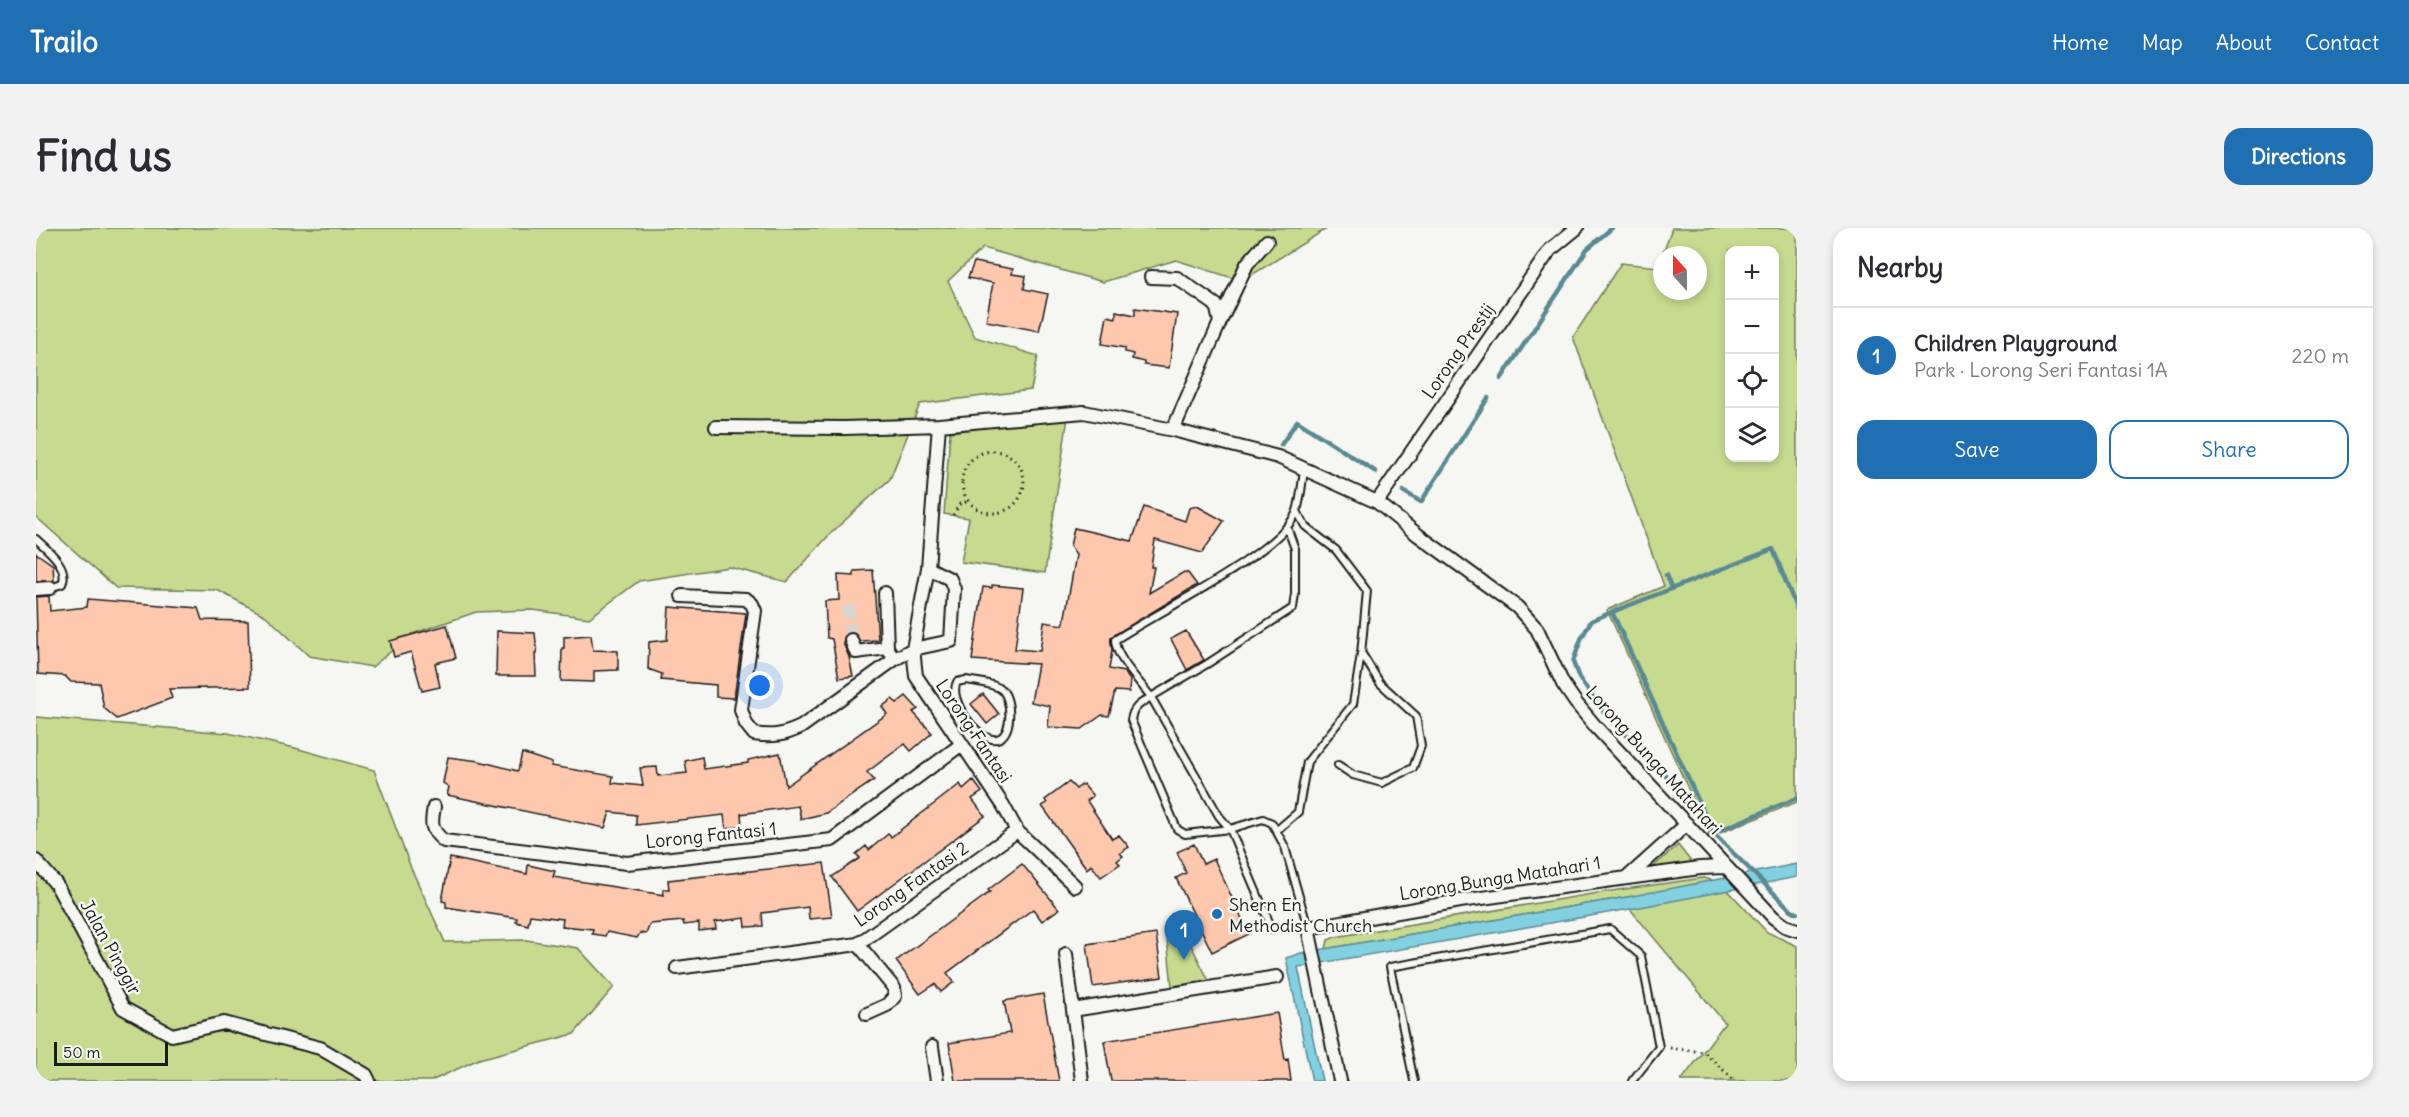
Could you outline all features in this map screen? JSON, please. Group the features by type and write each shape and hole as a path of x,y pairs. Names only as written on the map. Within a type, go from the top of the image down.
{"street":[{"name":"Lorong Prestij","path":"1377,502 1550,250 1577,228"},
{"path":"1173,430 1247,264 1267,241"},
{"path":"1151,277 1177,278 1216,305 1220,322"},
{"name":"Lorong Bunga Matahari","path":"716,427 845,428 939,425 1084,412 1173,430 1278,457 1377,502 1517,607 1537,629 1563,684 1576,704 1773,917 1785,926 1797,930"},
{"name":"Lorong Fantasi","path":"939,425 928,568 913,649 916,676 945,717 1017,831 1075,886"},
{"path":"851,640 856,652 891,654 951,640 954,589 950,579 928,568"},
{"path":"36,589 50,588"},
{"path":"885,593 891,654"},
{"path":"682,596 746,599 752,604 755,610 741,710 746,724 754,734 773,737 787,734 801,727 891,654"},
{"name":"Lorong Fantasi 1","path":"434,807 431,825 435,834 444,841 627,863 832,840 962,744"},
{"name":"Lorong Bunga Matahari 1","path":"1628,877 1687,824"},
{"name":"Lorong Fantasi 2","path":"677,968 858,944 1017,831"},
{"name":"Jalan Pinggir","path":"36,861 56,884 123,1008 172,1035 224,1023 320,1048 366,1075 369,1081"},
{"name":"Lorong Bunga Matahari 1","path":"1308,928 1460,901 1628,877 1725,867"},
{"path":"1308,928 1340,1081"},
{"path":"858,944 894,988 896,996 887,1005 867,1014"},
{"path":"1066,954 1082,1081"},
{"path":"1073,1010 1277,977"},
{"path":"932,1047 937,1081"}],"lane":[{"path":"1272,929 1230,829 1219,816 1151,697 1115,647 1115,640 1244,562 1287,527 1297,511 1304,470"},
{"path":"1277,830 1298,812 1307,762 1353,704 1367,591 1336,550 1305,526 1297,511"},
{"path":"1287,527 1296,549 1293,608 1207,664 1138,705 1131,720 1177,829 1185,834 1230,829 1263,819 1272,823 1291,865 1308,928"},
{"path":"36,539 63,568 65,578 62,584 50,588"},
{"path":"1338,765 1353,775 1382,783 1413,768 1421,746 1416,716 1380,683 1361,654"},
{"path":"966,680 1001,689 1010,714 1005,734 996,740 987,737 959,709 955,693 957,682 966,680"},
{"path":"945,717 959,709"},
{"path":"1414,1081 1390,967 1610,929 1641,956 1659,1047 1632,1081"}],"path":[{"path":"983,452 1002,452 1018,463 1023,472 1022,494 1017,502 1008,509 987,512 977,508 969,501 962,483 963,473 974,457 983,452"},
{"path":"953,515 960,504 969,501"},
{"path":"1659,1047 1704,1052 1735,1081"}],"green space":[{"path":"36,228 1328,228 1242,281 1176,260 1103,282 983,248 948,281 975,337 1038,356 1031,390 920,404 890,479 830,534 787,582 729,567 639,581 589,618 533,610 476,612 412,634 372,667 309,656 266,616 217,590 116,588 36,517"},
{"path":"1672,228 1797,228 1797,802 1710,837 1607,610 1664,586 1573,337 1621,263 1653,266 1653,300 1707,300 1707,246 1665,246"},
{"path":"1068,417 1045,573 961,562 969,518 944,514 950,432"},
{"path":"36,717 228,733 295,748 374,770 411,868 445,942 526,940 578,948 614,987 574,1034 479,1059 431,1081 36,1081"},
{"path":"1678,845 1692,863 1652,868"},
{"path":"1703,878 1720,882 1767,932 1797,946 1797,1081 1681,1081 1725,1023 1630,909 1627,897 1326,949 1328,940 1335,937 1604,892"},
{"path":"1186,935 1209,981 1172,986 1167,939"}],"water":[{"path":"1797,864 1797,877 1630,909 1298,967 1322,1081 1312,1081 1286,958 1301,953 1627,897"}],"building":[{"path":"974,262 1013,269 1012,274 1026,276 1024,289 1048,294 1039,331 986,321 993,283 968,278"},
{"path":"1135,308 1177,314 1169,368 1144,365 1144,362 1132,359 1133,354 1125,352 1125,348 1102,344 1107,316 1116,318 1116,311 1135,315"},
{"path":"1197,506 1224,521 1202,553 1155,540 1151,567 1154,567 1149,593 1184,572 1188,573 1197,585 1111,637 1112,651 1109,669 1124,672 1130,680 1129,692 1115,691 1109,716 1102,715 1082,729 1048,727 1050,706 1031,702 1038,664 972,660 983,587 992,588 992,585 1023,588 1015,649 1040,651 1044,622 1063,625 1064,622 1076,555 1070,546 1074,528 1132,541 1144,507 1185,521 1189,508"},
{"path":"36,553 53,565 54,581 36,581"},
{"path":"873,570 878,640 860,641 853,632 845,635 843,643 853,676 839,678 832,639 827,638 825,601 839,600 838,575 854,576 854,571"},
{"path":"49,596 50,611 87,607 88,599 198,608 202,620 248,621 250,687 169,689 172,698 117,719 104,708 99,683 71,682 65,676 38,674 36,597"},
{"path":"669,607 746,613 734,698 716,697 716,685 661,680 662,674 648,669 649,642 667,640"},
{"path":"447,625 456,658 435,663 440,687 422,691 411,652 394,657 390,641"},
{"path":"497,631 535,633 536,676 496,676"},
{"path":"1186,631 1204,660 1187,670 1171,639"},
{"path":"591,635 593,650 618,651 618,670 594,671 594,682 561,681 564,637"},
{"path":"983,694 999,714 987,724 971,704"},
{"path":"906,696 918,709 913,712 932,733 911,751 905,744 867,772 874,780 826,813 801,819 798,806 741,814 742,826 726,829 724,815 636,825 636,815 610,812 605,828 447,795 449,787 443,783 448,757 479,761 518,771 522,753 552,763 551,766 613,776 612,783 643,786 640,768 657,767 658,776 687,773 685,761 702,757 704,769 748,763 748,760 780,753 786,786 887,714 882,707 892,699 897,703"},
{"path":"973,780 982,792 972,799 985,816 857,911 832,877 860,858 856,854 866,846 869,850 888,834 891,837 960,784 963,789"},
{"path":"1069,782 1076,789 1083,784 1093,796 1087,801 1112,839 1119,835 1129,847 1120,853 1123,856 1117,861 1120,864 1101,877 1091,865 1087,869 1042,806 1047,803 1045,800"},
{"name":"Shern En Methodist Church","path":"1194,844 1203,864 1214,859 1249,934 1212,952 1176,878 1186,873 1177,852"},
{"path":"450,858 527,874 528,865 555,871 553,877 664,895 663,889 669,889 668,880 824,863 832,917 809,919 808,907 762,913 763,926 746,927 745,918 715,922 716,929 699,931 699,923 684,925 683,921 650,924 646,934 640,933 637,938 607,932 605,936 592,934 593,929 562,926 563,919 530,915 528,925 516,922 517,918 446,907 446,902 442,901"},
{"path":"1022,864 1059,909 1042,921 1033,909 947,973 954,982 941,992 935,984 920,994 896,961 990,892 988,890"},
{"path":"1156,934 1162,977 1093,987 1087,944"},
{"path":"1043,994 1059,1081 955,1081 949,1043 1010,1033 1004,1001"},
{"path":"1277,1013 1291,1081 1111,1081 1104,1041"}],"waterway":[{"path":"1501,379 1587,249 1612,228"},
{"path":"1403,491 1421,502 1488,398"},
{"path":"1281,445 1297,421 1376,472"},
{"path":"1713,833 1612,612 1773,549 1797,610"},
{"path":"1666,575 1671,588"},
{"path":"1612,612 1591,621 1581,639 1573,662 1579,678 1603,711 1661,770 1713,833 1790,909 1797,913"},
{"path":"1713,833 1797,798"}],"tunnel":[{"path":"848,606 851,640"}],"place":[{"name":"Shern En Methodist Church","path":"1217,914"},
{"name":"Children Playground","path":"1184,960"}]}
